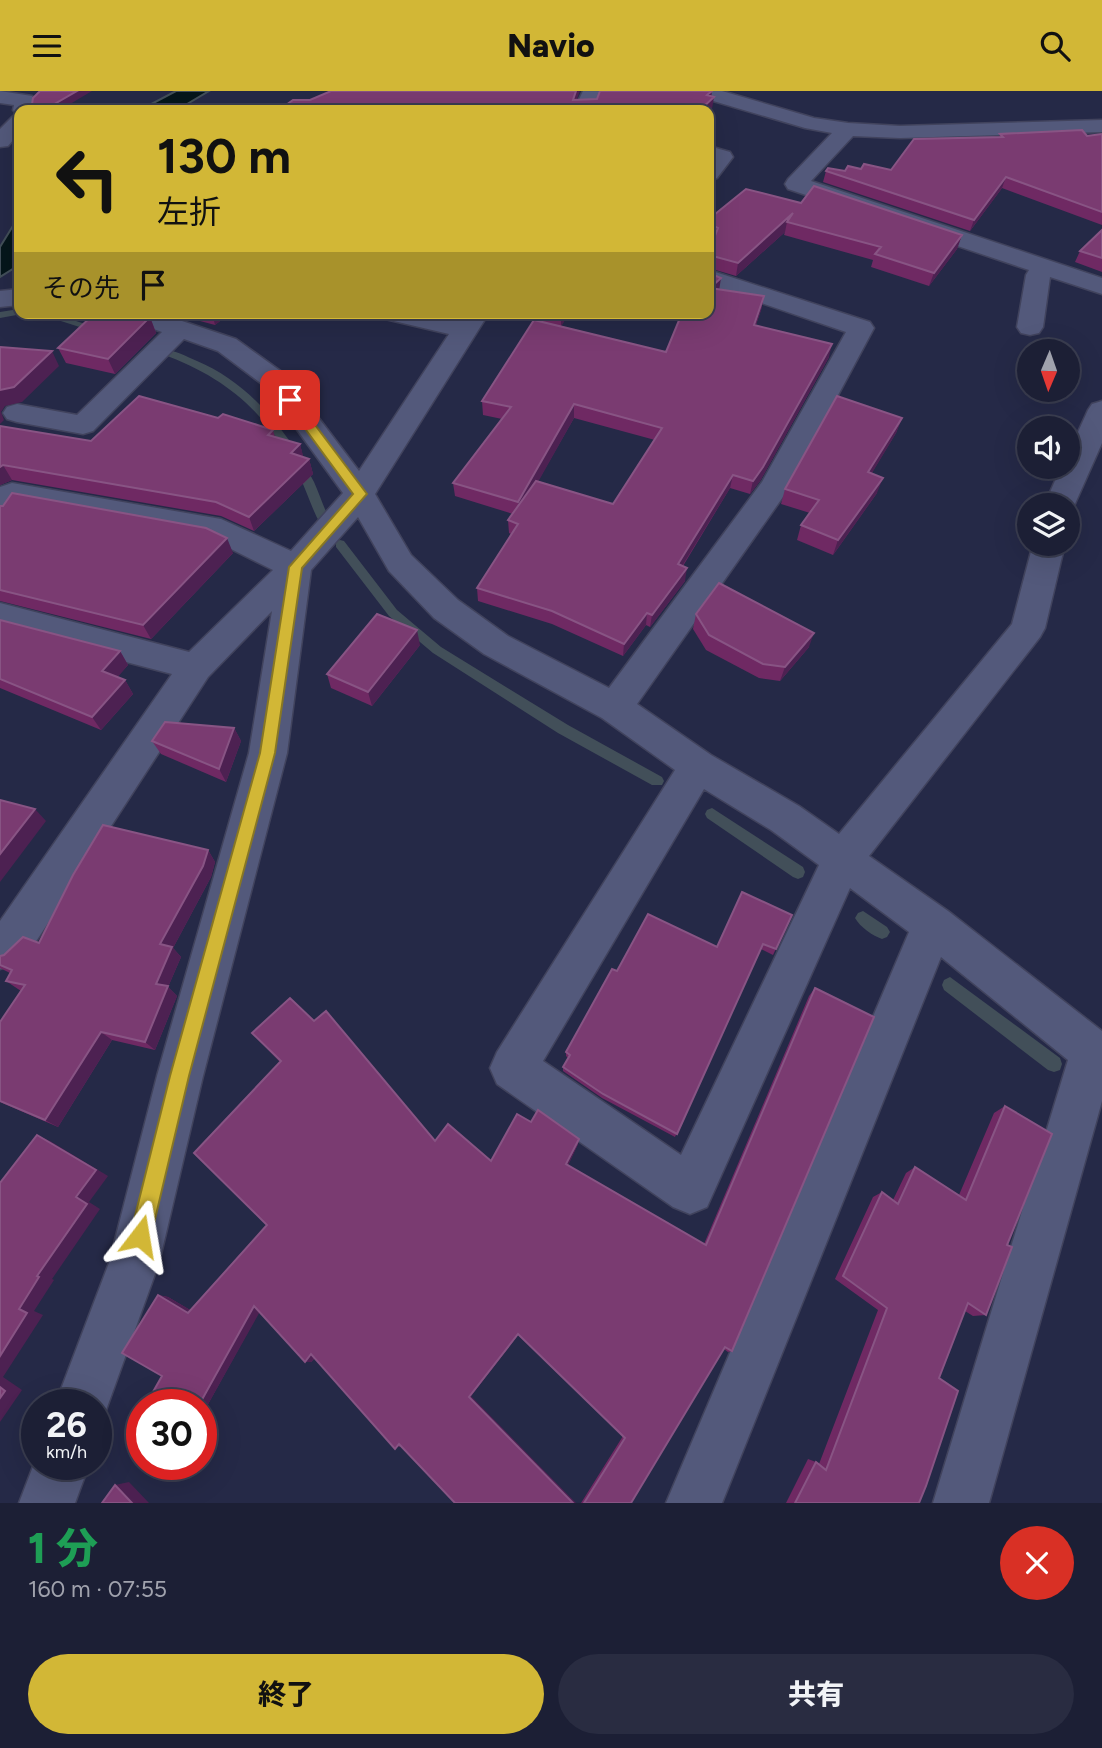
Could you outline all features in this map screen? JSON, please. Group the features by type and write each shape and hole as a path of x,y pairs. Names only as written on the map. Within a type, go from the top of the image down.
{"street":[{"path":"700,91 812,124 848,129 901,132 1102,126"},
{"path":"0,97 27,101"},
{"path":"0,141 14,126"},
{"path":"1080,127 1102,149"},
{"path":"848,129 796,184 1102,286"},
{"path":"714,154 722,157 714,167"},
{"path":"1030,327 1038,275 1043,267"},
{"path":"615,708 775,487 861,328 714,279"},
{"path":"150,319 227,345 276,381 360,494 400,563 446,609 496,645 615,708 698,766 785,818 933,925 1098,1056 961,1503"},
{"path":"0,949 18,932 196,667 295,567 360,494 471,322 444,319"},
{"path":"17,413 83,425 180,329"},
{"path":"1065,493 1102,410"},
{"path":"0,511 12,493 221,530 295,567"},
{"path":"698,766 513,1068 691,1190 842,860 1028,628 1046,556"},
{"path":"88,1389 134,1263 180,1076 268,753 295,567"},
{"path":"0,616 196,667"},
{"path":"694,1503 933,925"},
{"path":"47,1503 55,1480"}],"shaded area":[{"path":"176,91 209,91 185,105 149,105"},
{"path":"14,224 14,268 0,277 0,247"}],"building":[{"path":"40,91 77,91 53,105 27,105 32,104 33,98"},
{"path":"331,91 576,91 573,100 597,99 600,91 712,91 707,95 714,97 705,105 286,105 293,100 310,100"},
{"path":"1082,130 1087,136 1102,134 1102,212 1006,177 974,220 826,171 828,168 845,171 848,166 861,169 864,164 891,170 914,139 1003,137 1000,134"},
{"path":"814,186 962,235 934,273 875,254 881,247 787,222 793,213 738,263 714,256 714,238 718,228 714,226 714,215 746,189 801,203"},
{"path":"1102,230 1102,258 1080,251"},
{"path":"714,275 721,278 714,284"},
{"path":"714,289 764,296 754,325 832,344 763,467 753,481 733,475 678,564 687,568 652,615 647,613 624,644 552,611 477,588 518,524 508,520 536,481 613,504 662,428 574,404 518,502 453,483 511,407 482,401 534,320 666,352 680,319 714,319"},
{"path":"89,319 148,319 108,359 58,348"},
{"path":"0,347 52,351 14,387 0,390"},
{"path":"139,396 218,418 223,414 273,430 268,435 300,444 291,453 309,459 249,517 216,502 3,465 0,467 0,426 91,441"},
{"path":"837,396 902,418 868,472 883,478 838,540 801,525 819,500 785,489"},
{"path":"12,493 206,528 227,538 143,625 0,590 0,506 3,506"},
{"path":"719,583 814,633 785,667 763,664 709,635 696,614"},
{"path":"377,614 417,630 368,692 327,674"},
{"path":"0,620 120,651 102,671 125,680 92,717 0,679"},
{"path":"165,722 234,728 219,769 152,741"},
{"path":"0,800 35,809 0,854"},
{"path":"103,825 208,850 203,866 160,944 172,947 156,984 168,986 145,1042 101,1032 45,1120 0,1101 0,1022 25,985 6,981 12,970 0,965 0,956 23,937 39,943 73,875"},
{"path":"742,892 792,915 776,949 763,944 677,1134 603,1094 563,1067 570,1055 566,1052 612,969 617,971 648,914 717,947"},
{"path":"815,988 874,1017 732,1351 725,1347 631,1503 584,1503 625,1438 518,1334 469,1397 573,1503 455,1503 399,1444 395,1449 311,1354 305,1362 254,1306 208,1389 155,1389 162,1376 122,1353 158,1295 188,1313 267,1225 194,1153 281,1061 252,1033 290,998 314,1021 326,1011 435,1141 448,1124 491,1161 517,1114 531,1122 538,1110 579,1139 566,1164 706,1245"},
{"path":"1005,1106 1052,1134 1007,1245 1012,1247 986,1315 968,1303 939,1378 958,1391 919,1503 795,1503 816,1462 826,1470 887,1308 843,1276 882,1192 898,1204 915,1167 966,1200"},
{"path":"37,1135 96,1170 76,1197 87,1204 37,1276 39,1277 19,1309 27,1313 0,1356 0,1183"},
{"path":"115,1485 132,1503 102,1503"}],"waterway":[{"path":"0,315 14,313"},
{"path":"61,319 98,330"},
{"path":"165,352 219,376 258,409 282,438 301,468 325,522"},
{"path":"340,544 393,613 437,650 563,729 657,781"},
{"path":"712,814 798,872"},
{"path":"863,918 882,932"},
{"path":"950,985 1054,1064"}],"route":[{"path":"140,1236 180,1076 268,753 295,567 360,494 290,400"}]}
